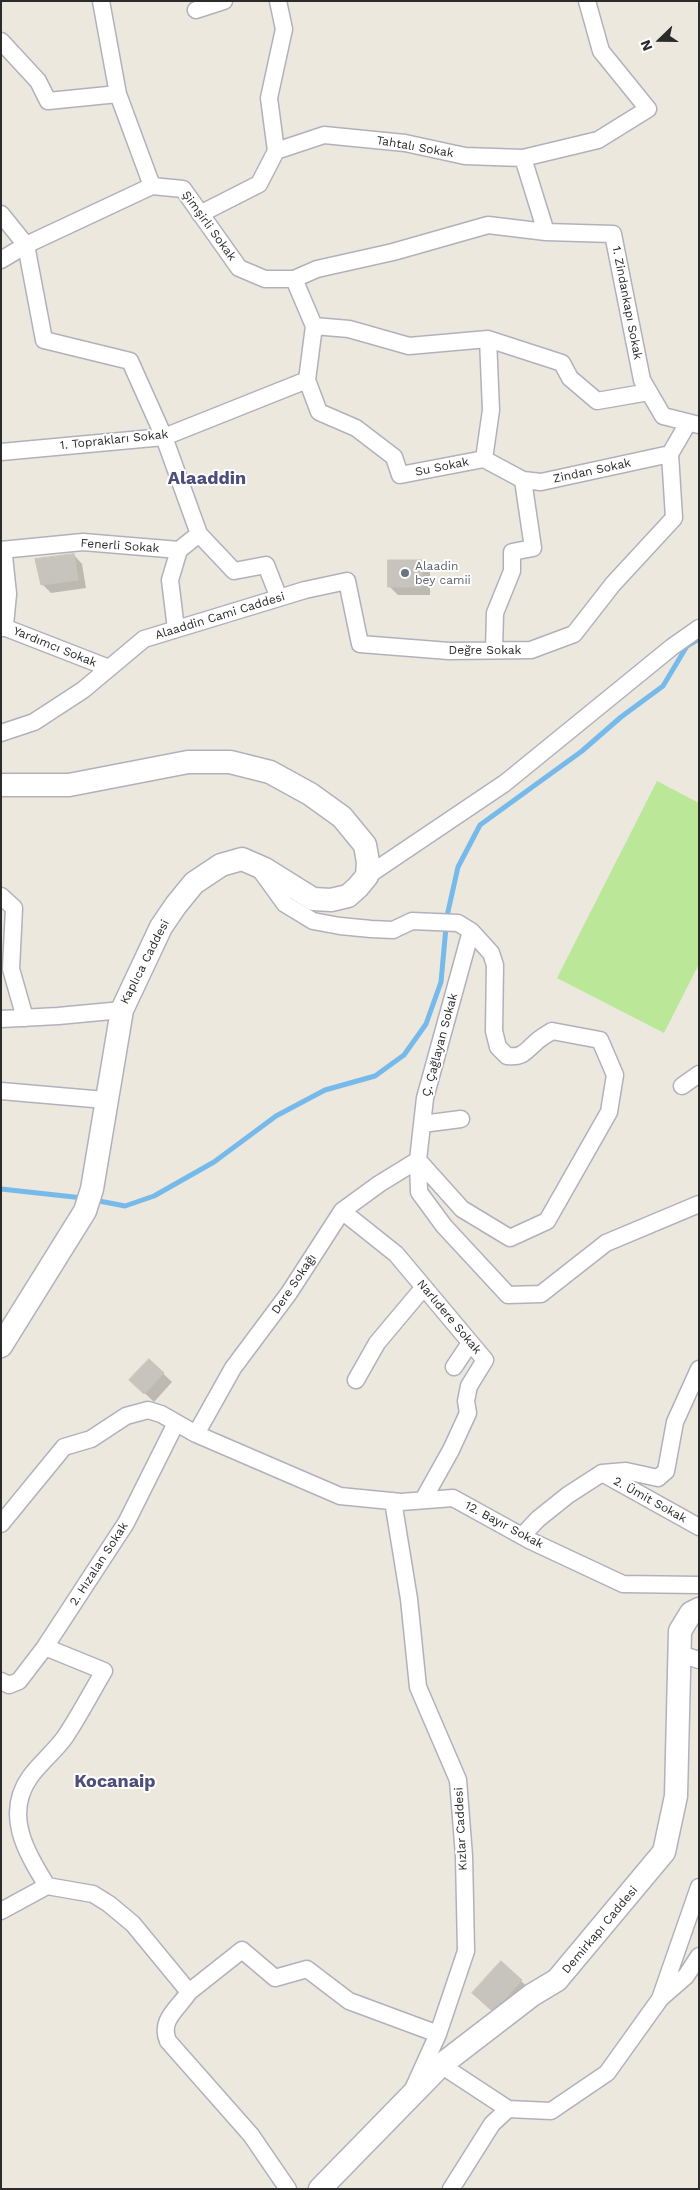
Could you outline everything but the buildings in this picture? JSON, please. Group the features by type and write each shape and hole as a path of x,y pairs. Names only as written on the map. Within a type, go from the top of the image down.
{"main road":[{"path":"1,556 5,594 2,626"},
{"path":"1,785 69,785 188,762 230,762 270,772 310,794 342,818 365,845 368,862 367,876"},
{"name":"Kaplıca Caddesi","path":"4,1336 85,1211 92,1189 105,1100 122,1010 161,927 194,883 221,865 242,859 254,864 313,899 331,900 348,896 367,876"},
{"name":"Demirkapı Caddesi","path":"320,2189 440,2065 532,1995 557,1980 664,1852 676,1796 689,1657 680,1631 690,1613 699,1610"}],"street":[{"path":"1,260 26,245 152,186 118,94 101,1"},
{"path":"196,10 224,1"},
{"path":"200,214 259,184 276,152 269,98 284,29 278,1"},
{"name":"Tahtalı Sokak","path":"276,152 324,135 405,143 466,156 523,158 598,140 648,109 601,51 587,1"},
{"path":"1,41 38,81 48,101 118,94"},
{"path":"523,158 546,232"},
{"name":"Şimşirli Sokak","path":"152,186 183,189 239,268 265,279 294,279"},
{"path":"1,214 26,245 44,340 130,361 164,437 199,534 234,571 266,565 279,598"},
{"name":"1. Zindankapı Sokak","path":"294,279 317,268 394,252 488,224 546,232 613,234 642,380 663,416 693,424"},
{"path":"294,279 314,326 307,380"},
{"path":"314,326 349,328 409,346 488,339 562,363 570,378 596,401 649,392"},
{"path":"484,459 491,410 488,339"},
{"name":"1. Toprakları Sokak","path":"1,452 164,437 307,380"},
{"name":"Su Sokak","path":"307,380 319,412 356,428 394,457 400,475 484,459"},
{"path":"670,454 693,424"},
{"name":"Zindan Sokak","path":"484,459 523,480 540,482 670,454"},
{"name":"Değre Sokak","path":"347,581 360,644 449,651 531,650 574,634 613,584 674,518 670,454"},
{"path":"494,650 495,613 512,571 512,552 533,548 523,480"},
{"path":"178,550 199,534"},
{"name":"Fenerli Sokak","path":"1,550 83,542 178,550 170,580 176,630"},
{"name":"Alaaddin Cami Caddesi","path":"1,733 34,722 83,690 144,639 305,590 347,581"},
{"name":"Yardımcı Sokak","path":"2,626 109,668"},
{"path":"367,876 505,783 672,647 699,628"},
{"path":"254,864 285,904 312,920 371,930 394,930 412,921 457,925 491,953 495,965 494,1032 498,1047 507,1056 518,1057 552,1031 600,1040 615,1075 609,1112 546,1221 510,1238 462,1209 418,1160"},
{"path":"1,896 14,908 11,969 25,1018"},
{"name":"Ç. Çağlayan Sokak","path":"457,925 425,1098 418,1160 419,1192 444,1226 508,1295 541,1294 606,1243 699,1204"},
{"path":"1,1019 122,1010"},
{"path":"682,1086 699,1074"},
{"path":"1,1090 105,1100"},
{"path":"422,1124 461,1120"},
{"name":"Dere Sokağı","path":"196,1434 233,1368 290,1293 342,1211 379,1184 418,1160"},
{"name":"Narlıdere Sokak","path":"342,1211 396,1254 485,1360 469,1386 466,1401 468,1413 423,1500"},
{"path":"356,1380 377,1343 424,1287"},
{"path":"454,1367 470,1343"},
{"path":"522,1536 538,1519 568,1495 602,1473 626,1470 658,1478 666,1472 675,1422 699,1369"},
{"name":"12. Bayır Sokak","path":"1,1524 64,1447 91,1439 126,1416 148,1410 176,1422 196,1434 340,1496 393,1501 453,1498 522,1536 623,1584 699,1585"},
{"name":"2. Hızalan Sokak","path":"1,1681 9,1685 19,1681 45,1647 126,1523 176,1422"},
{"name":"2. Ümit Sokak","path":"602,1473 699,1526"},
{"name":"Kızlar Caddesi","path":"393,1501 408,1599 418,1687 458,1780 464,1856 466,1951 438,2034 410,2096"},
{"path":"45,1647 104,1671 64,1737 29,1778 19,1801 19,1825 26,1850 47,1886"},
{"path":"1,1911 47,1886 93,1894 109,1904 133,1924 188,1992"},
{"path":"660,1999 699,1887"},
{"path":"288,2189 251,2135 168,2040 165,2033 166,2021 180,2006 188,1992 242,1950 275,1978 307,1969 349,2000 438,2034"},
{"path":"440,2065 508,2109 551,2111 607,2073 660,1999 686,1976 699,1956"},
{"path":"451,2189 492,2124 508,2109"}],"green space":[{"path":"657,781 699,803 699,964 664,1033 557,978"}],"waterway":[{"path":"94,1200 125,1206 154,1196 214,1162 276,1116 325,1090 375,1076 404,1055 426,1024 441,982 447,916 458,867 480,825 582,751 621,717 663,686 687,646 699,639"},
{"path":"1,1189 83,1198"}],"place":[{"name":"Alaadin bey camii","path":"405,573"}],"district":[{"name":"Alaaddin","path":"207,479"},
{"name":"Kocanaip","path":"115,1782"}]}
